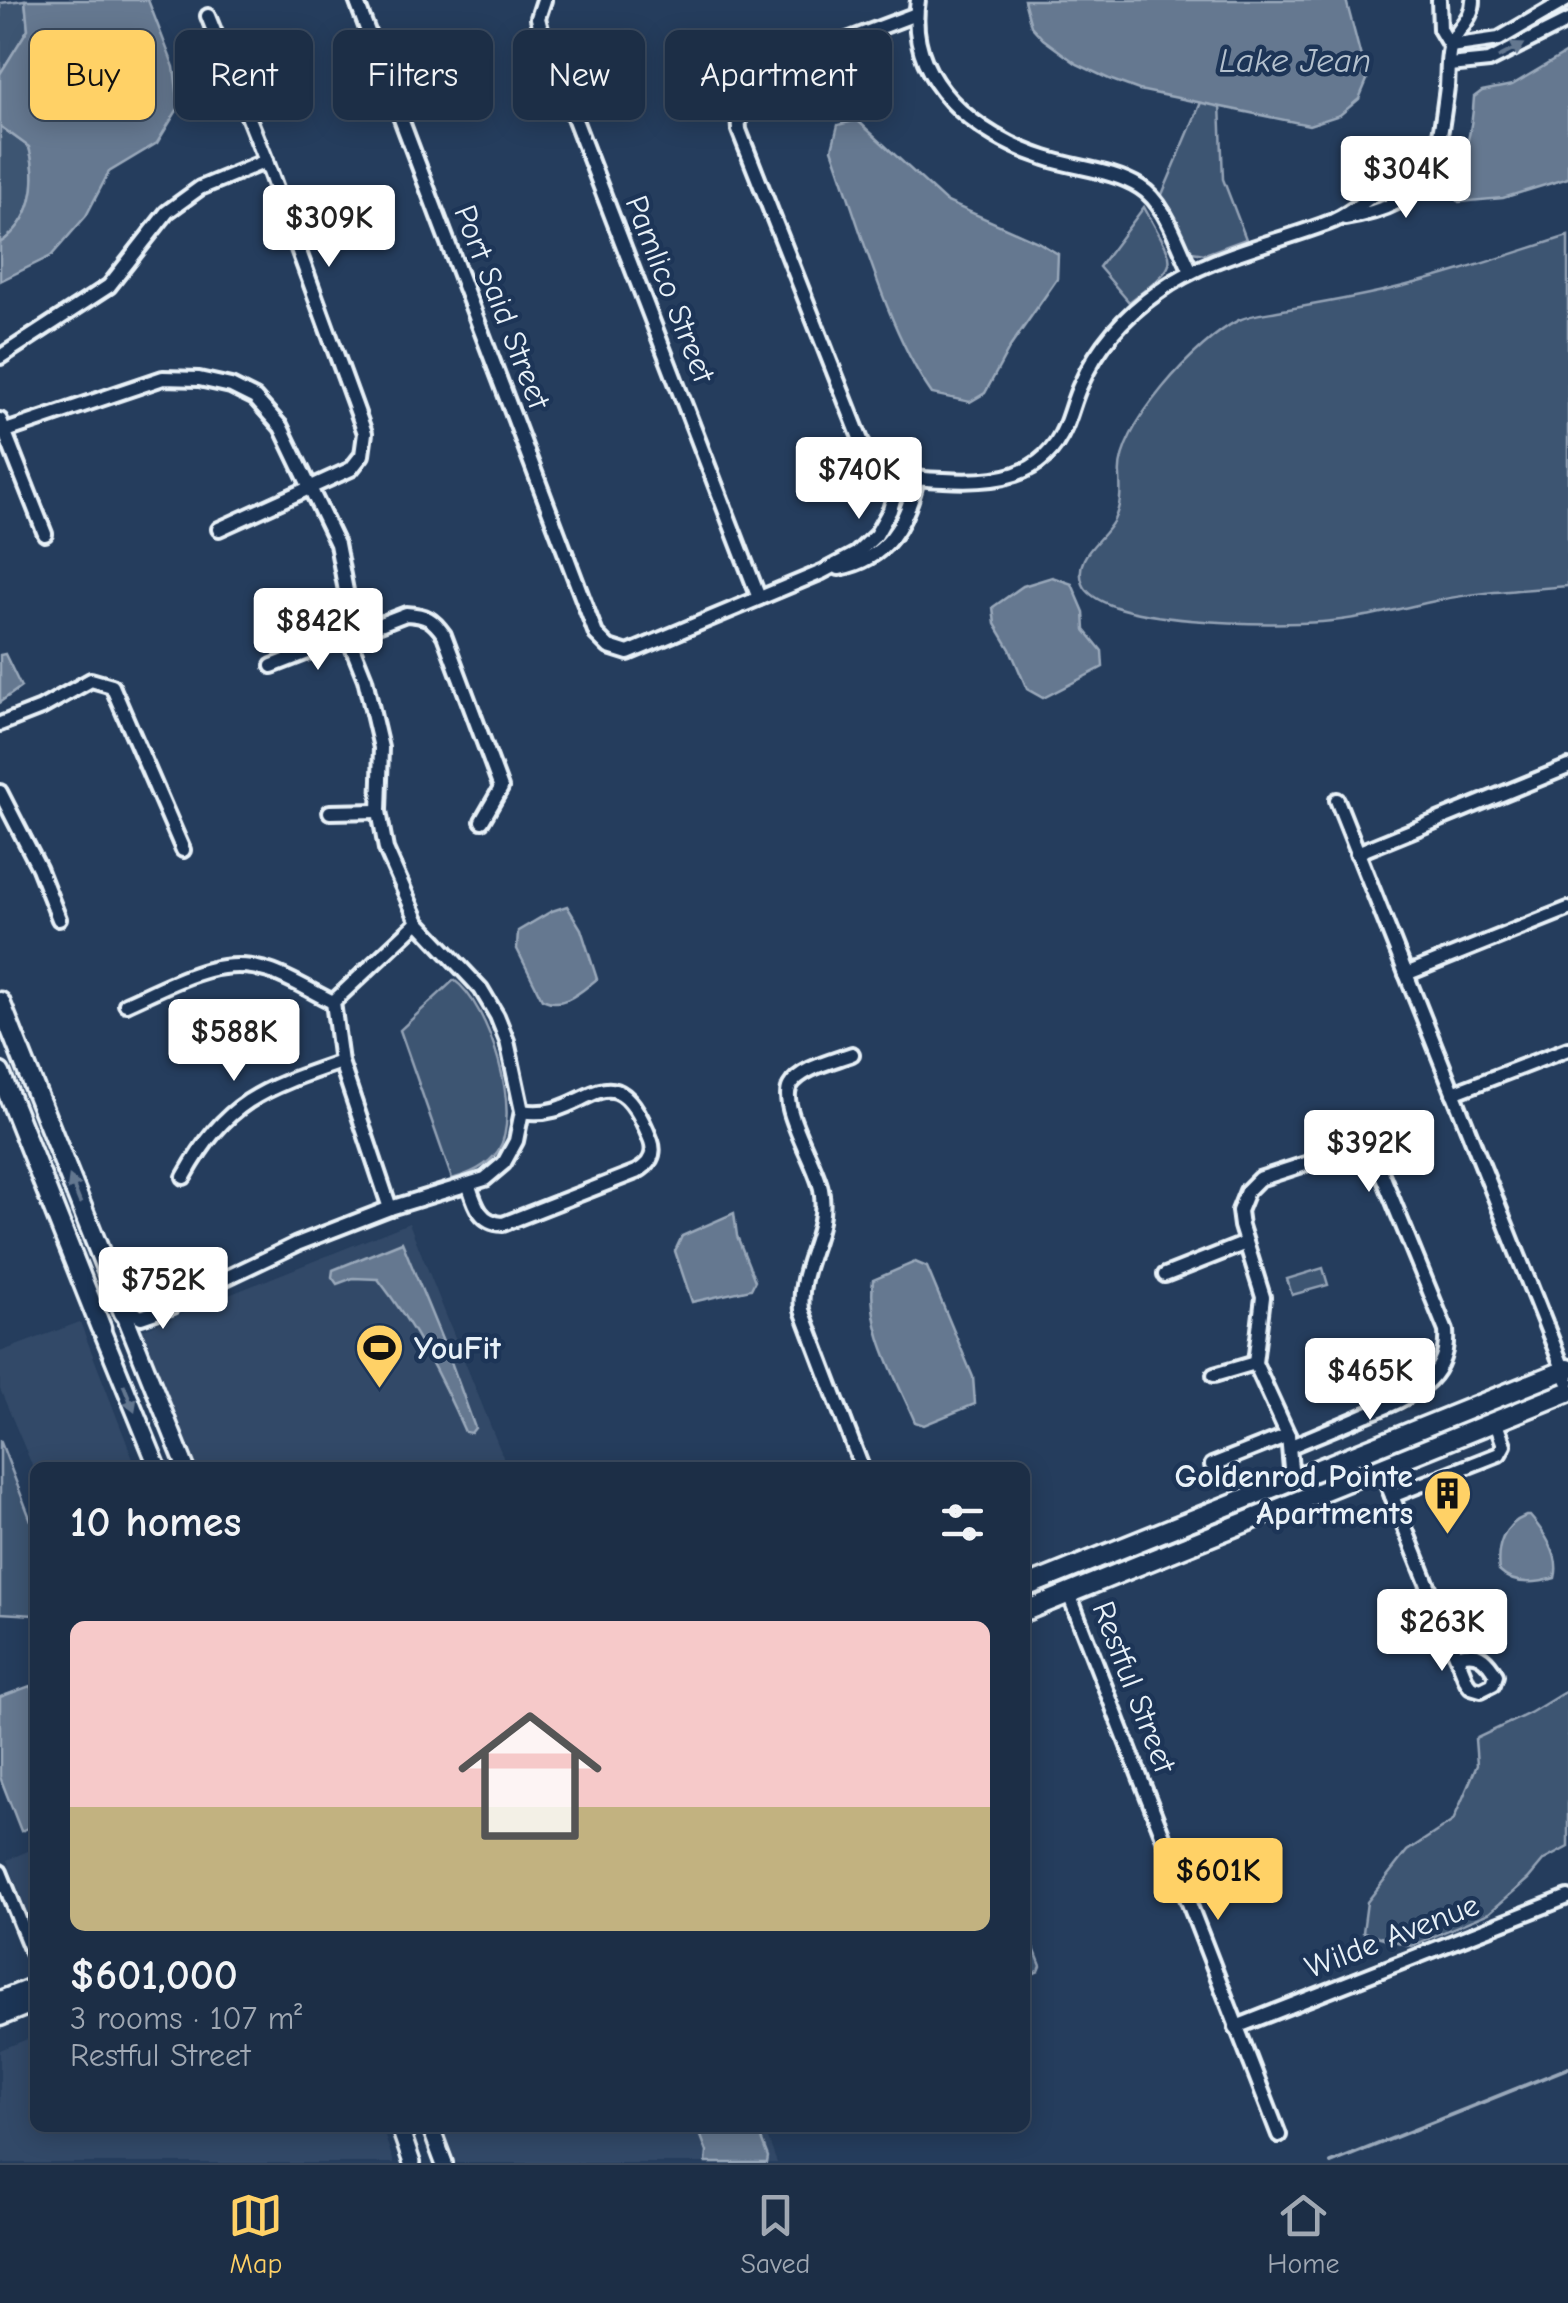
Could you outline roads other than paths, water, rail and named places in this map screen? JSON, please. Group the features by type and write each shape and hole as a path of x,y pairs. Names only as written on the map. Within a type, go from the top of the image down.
{"main road":[{"path":"0,1002 127,1312"},
{"path":"0,1073 101,1328"},
{"path":"1030,1585 1567,1374"},
{"path":"1030,1609 1568,1392"},
{"path":"1179,1548 1200,1530 1282,1498 1292,1480"},
{"path":"1069,1594 1078,1577 1157,1546 1186,1522"},
{"path":"0,2001 30,1989"},
{"path":"0,2016 30,2002"},
{"path":"0,2025 30,2012"}],"street":[{"name":"Port Said Street","path":"356,0 596,634 609,648 628,653 759,598"},
{"name":"Pamlico Street","path":"544,0 538,18 542,34 759,598"},
{"path":"1439,0 1440,29 1450,46"},
{"path":"1191,271 1156,202 1142,188 1042,157 970,122 946,97 931,72 922,48 917,7 765,71 750,82 737,109 740,130 864,448 884,469 900,476 984,482 1006,479 1031,469 1052,449 1064,430 1081,382 1128,314 1191,271 1333,220 1436,158 1450,46 1469,19 1473,0"},
{"path":"1450,46 1499,40 1566,0"},
{"path":"208,16 366,432 362,455 352,469 219,528"},
{"path":"1449,64 1489,62 1568,21"},
{"path":"0,357 110,286 167,212 200,188 266,161"},
{"path":"45,534 2,428 164,378 199,379 231,386 255,398 280,426 336,544 346,592 349,639 365,678 381,748 379,811 386,849 418,922 480,990 498,1016 522,1111 516,1141 504,1163 485,1179 390,1208 297,1244 208,1286 180,1293 166,1287 132,1297 127,1312 184,1462"},
{"path":"759,598 856,554 876,536 890,510 900,476"},
{"path":"822,572 854,566 878,554 898,533 910,508 917,479"},
{"path":"272,666 406,614 424,615 434,621 444,635 502,788 482,821"},
{"path":"0,724 40,708 91,680 112,686 183,850"},
{"path":"1358,853 1568,767"},
{"path":"0,792 39,868 59,919"},
{"path":"1336,800 1567,1374"},
{"path":"330,812 379,811"},
{"path":"1406,974 1568,909"},
{"path":"333,1002 418,922"},
{"path":"126,1004 225,964 268,971 333,1002"},
{"path":"333,1002 341,1062 390,1208"},
{"path":"1453,1093 1568,1049"},
{"path":"852,1054 803,1074 791,1084 787,1100 816,1167 824,1220 800,1288 802,1310 860,1462"},
{"path":"184,1177 204,1141 248,1100 276,1084 341,1062"},
{"path":"469,1186 477,1210 486,1220 504,1224 636,1172 653,1156 653,1146 630,1096 618,1090 604,1090 542,1113 522,1111"},
{"path":"1212,1465 1289,1440 1312,1437 1418,1392 1438,1368 1444,1355 1446,1332 1375,1156 1364,1148 1303,1163 1254,1182 1240,1211 1263,1296 1255,1363 1289,1440 1292,1480"},
{"path":"1165,1275 1246,1243"},
{"path":"127,1312 141,1317 173,1306 180,1293"},
{"path":"101,1328 156,1462"},
{"path":"1214,1375 1255,1363"},
{"path":"1392,1496 1499,1454 1504,1445 1495,1421"},
{"path":"1380,1468 1458,1656"},
{"name":"Restful Street","path":"1069,1594 1279,2135"},
{"path":"0,1872 30,1947"},
{"name":"Wilde Avenue","path":"1236,2027 1568,1897"},
{"path":"401,2132 412,2163"},
{"path":"432,2132 444,2163"}],"water":[{"path":"25,0 148,0 174,67 175,114 157,143 109,172 86,216 51,256 0,281 0,243 20,224 26,212 33,174 29,147 0,126 0,74 28,29"},
{"name":"Lake Jean","path":"1024,0 1346,0 1367,80 1359,99 1340,115 1309,125 1139,90 1077,64 1043,39 1031,26"},
{"path":"1568,52 1568,178 1503,198 1459,202 1449,190 1467,145 1474,97 1482,91 1512,85"},
{"path":"857,120 945,201 1058,254 1057,279 1010,347 985,393 970,402 932,394 901,339 832,149 838,125"},
{"path":"1052,577 1072,584 1084,612 1085,630 1102,651 1103,667 1043,698 1027,689 995,624 993,607 1023,586"},
{"path":"5,654 21,687 0,702 0,655"},
{"path":"567,906 581,929 597,979 571,998 550,1002 542,999 517,949 518,931"},
{"path":"734,1213 737,1236 755,1281 751,1289 692,1302 675,1251 682,1236"},
{"path":"402,1242 475,1428 471,1433 465,1432 426,1353 378,1279 353,1278 337,1284 332,1277 333,1270"},
{"path":"915,1262 927,1267 973,1377 975,1404 924,1425 915,1422 892,1370 879,1335 872,1299 873,1280"},
{"path":"1526,1516 1535,1522 1550,1545 1556,1561 1555,1578 1525,1582 1499,1571 1503,1538 1512,1525"},
{"path":"30,1686 30,1827 21,1831 0,1777 0,1697"},
{"path":"700,2132 759,2132 768,2157 767,2163 706,2163 707,2152"}],"waterway":[{"path":"1331,2163 1568,2068"}],"place":[{"name":"YouFit","path":"379,1390"},
{"name":"Goldenrod Pointe Apartments","path":"1448,1536"}]}
